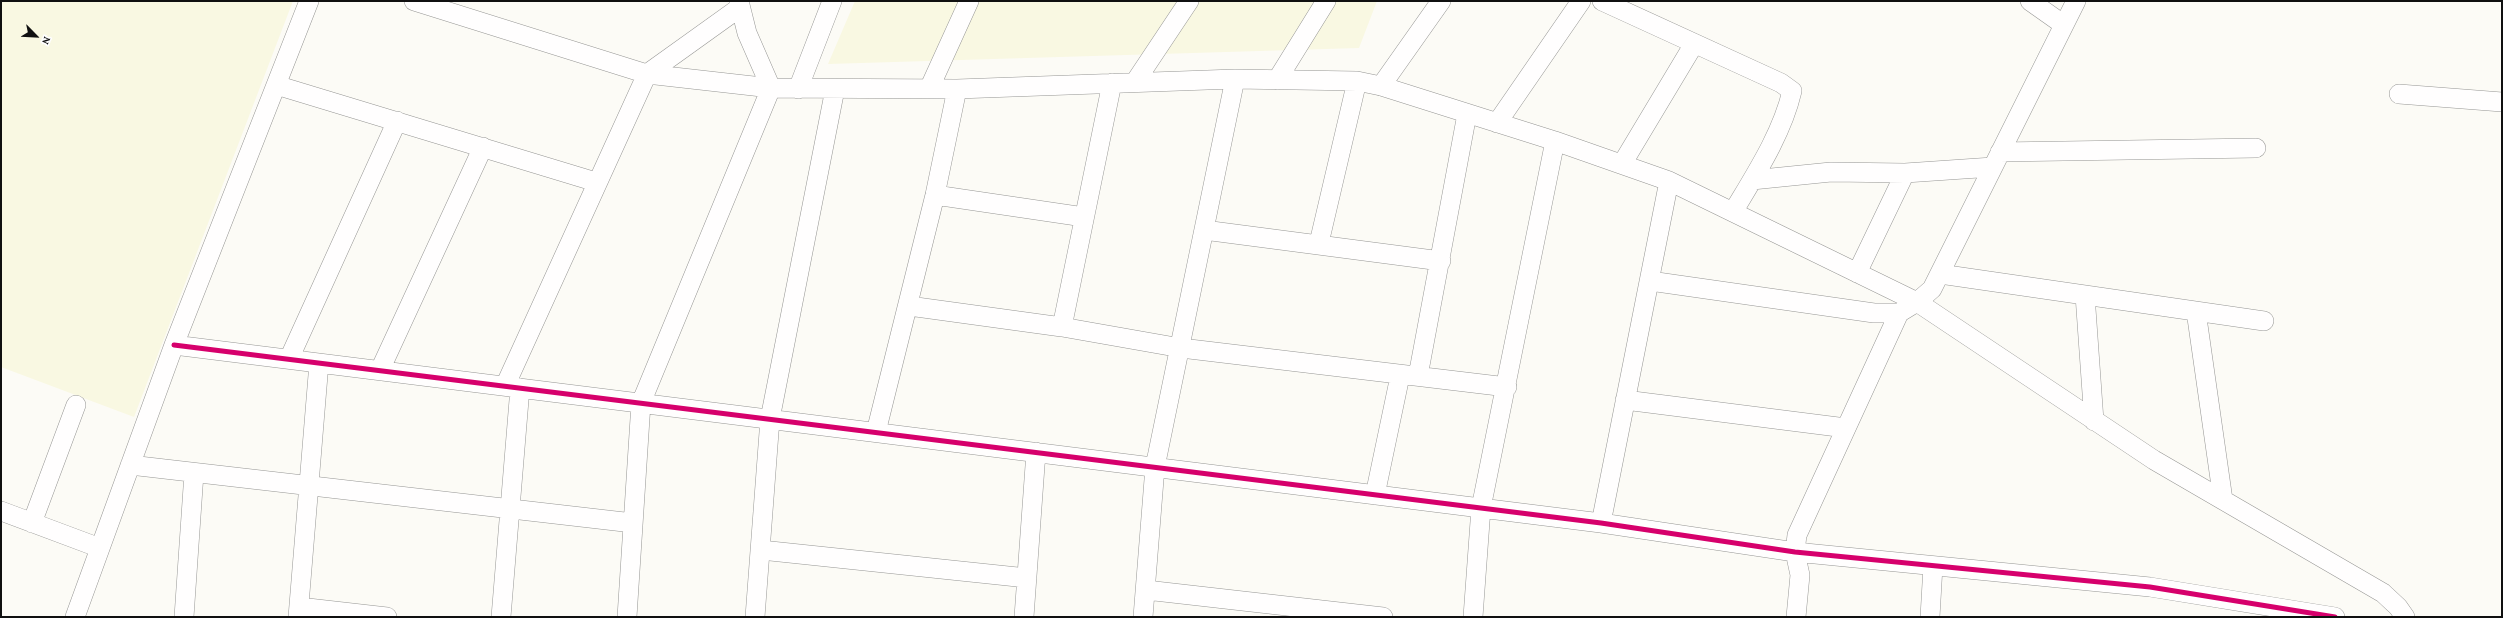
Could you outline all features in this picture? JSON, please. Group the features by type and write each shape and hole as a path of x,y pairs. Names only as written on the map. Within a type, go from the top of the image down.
{"street":[{"path":"75,617 174,345 309,1"},
{"path":"414,1 646,74 771,88 957,89 1235,79 1357,81 1381,86 1556,141 1669,181 1917,302 2154,460 2383,593 2398,607 2405,617"},
{"path":"798,89 832,1"},
{"path":"929,89 969,1"},
{"path":"1135,82 1189,1"},
{"path":"1277,80 1326,1"},
{"path":"1381,86 1441,1"},
{"path":"1497,123 1581,1"},
{"path":"1602,1 1781,83 1792,91 1788,110 1752,180 1733,212"},
{"path":"2030,1 2064,25"},
{"path":"1650,281 1874,313 1899,313 1917,302 1932,289 1940,274 2076,1"},
{"path":"501,617 510,509 513,387 596,182 646,74 739,4 747,33 771,88 642,403 627,617"},
{"path":"1622,164 1694,44"},
{"path":"1144,617 1155,467 1181,348 1235,79"},
{"path":"1319,243 1357,81"},
{"path":"1062,327 1112,83"},
{"path":"276,85 596,182"},
{"path":"755,617 770,419 835,89"},
{"path":"876,432 909,306 935,195 957,89"},
{"path":"2399,94 2502,102"},
{"path":"1418,376 1441,261 1467,114"},
{"path":"289,359 398,121"},
{"path":"1473,617 1482,508 1556,141"},
{"path":"380,370 483,147"},
{"path":"1752,180 1831,172 1905,173 1997,160 2256,148"},
{"path":"1857,273 1905,173"},
{"path":"1600,523 1669,181"},
{"path":"935,195 1084,217"},
{"path":"1204,230 1319,243 1441,261"},
{"path":"1940,274 2264,321"},
{"path":"2085,295 2094,421"},
{"path":"909,306 1062,327 1181,348 1400,376 1418,376 1507,387"},
{"path":"2196,312 2223,500"},
{"path":"1796,617 1800,574 1795,552 1797,535 1899,313"},
{"path":"174,345 1600,523 1795,552 2150,587 2335,617"},
{"path":"319,363 298,612 387,617"},
{"path":"1375,495 1400,376"},
{"path":"1625,400 1846,428"},
{"path":"32,523 76,405"},
{"path":"1024,617 1036,452"},
{"path":"130,465 633,523"},
{"path":"184,617 194,473"},
{"path":"1,511 100,548"},
{"path":"761,550 1027,578"},
{"path":"1930,617 1933,566"},
{"path":"1146,590 1383,617"}],"green space":[{"path":"1,1 293,1 134,417 1,367"},
{"path":"855,1 1377,1 1359,48 828,64"}],"cycle path":[{"path":"174,345 1601,523 1795,552 2150,587 2335,617"}]}
